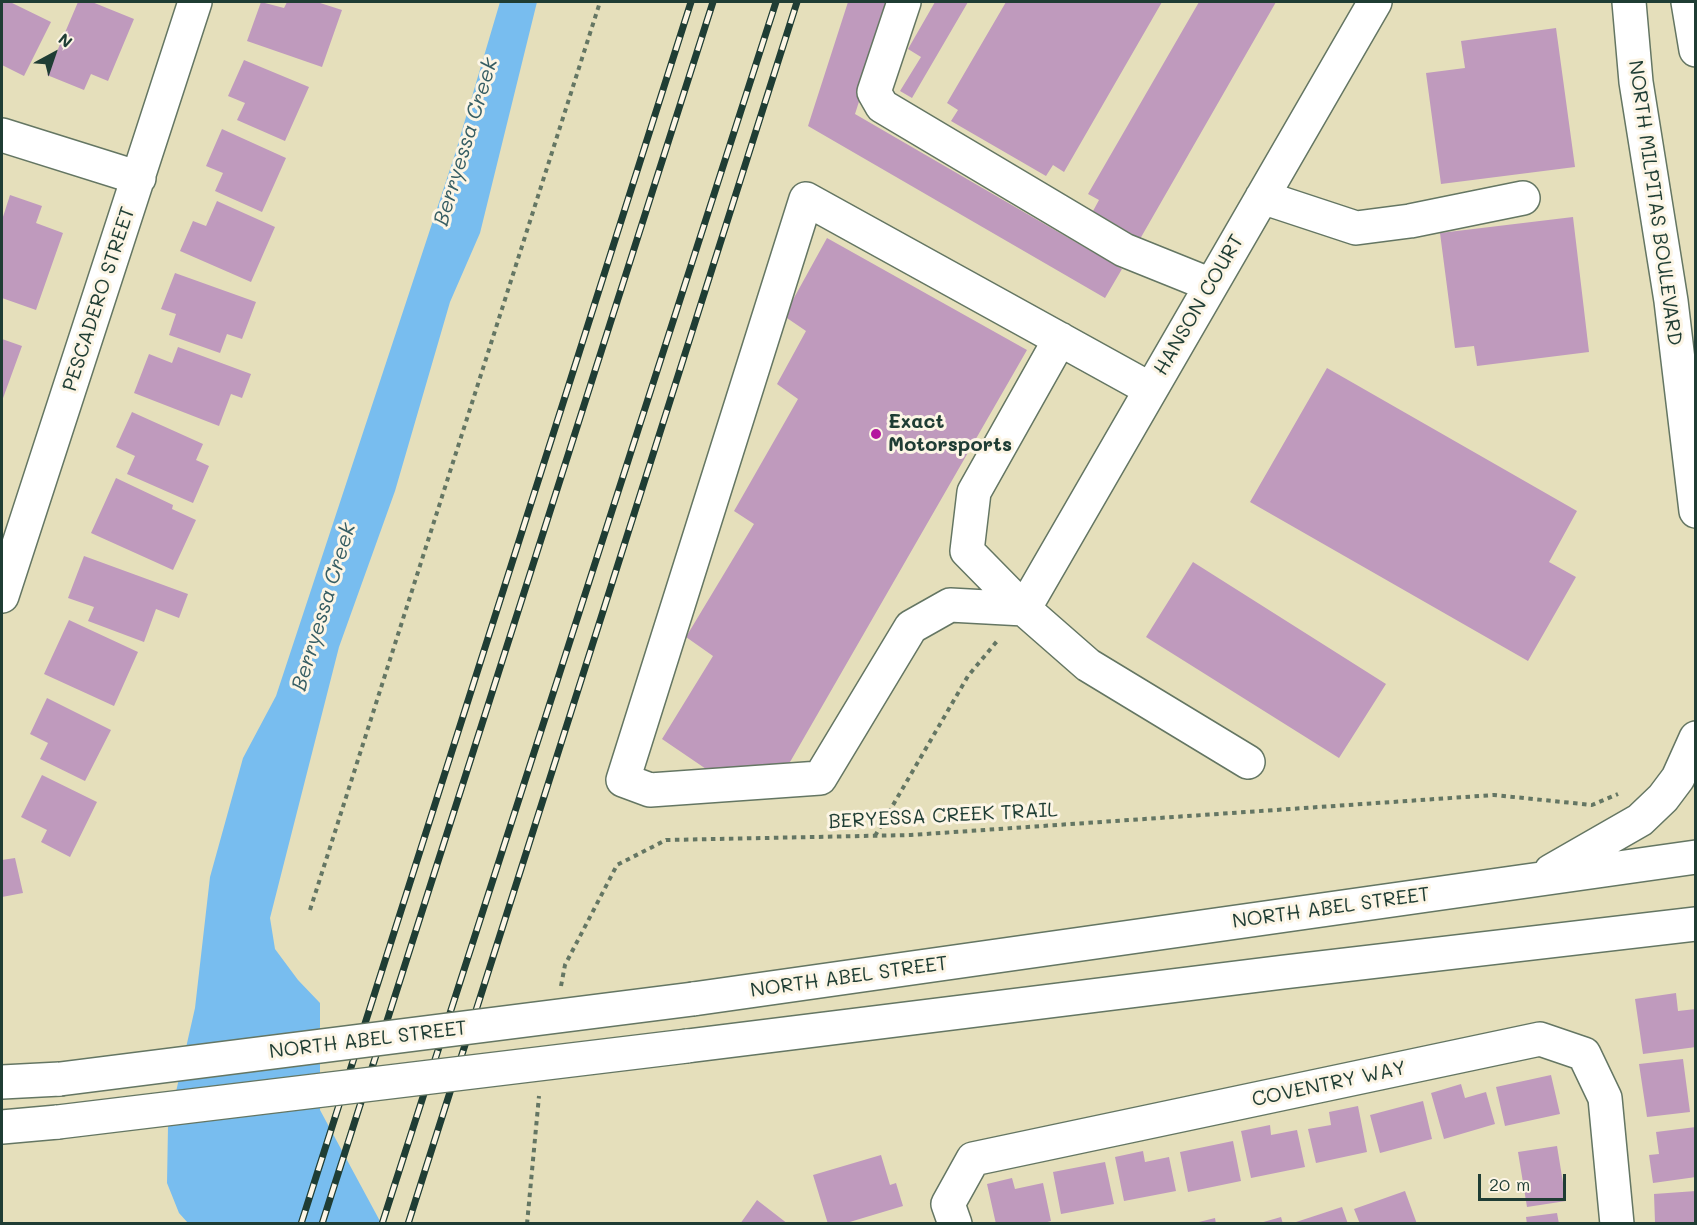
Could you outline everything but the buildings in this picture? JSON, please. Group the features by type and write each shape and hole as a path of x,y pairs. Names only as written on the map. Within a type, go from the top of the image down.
{"main road":[{"name":"PESCADERO STREET","path":"2,596 12,528 139,178 195,2"},
{"path":"904,2 874,92 882,106 1124,250 1211,285"},
{"name":"HANSON COURT","path":"1024,609 1375,2"},
{"name":"NORTH MILPITAS BOULEVARD","path":"1629,2 1636,82 1671,301 1695,512"},
{"path":"1689,2 1695,50"},
{"path":"2,135 139,178"},
{"path":"1262,197 1356,228 1410,221 1523,198"},
{"path":"1024,609 950,605 911,627 820,777 650,790 623,780 806,199 1150,389"},
{"path":"1060,339 974,492 967,551 1024,609 1088,665 1248,762"},
{"path":"1536,879 1640,820 1663,798 1678,778 1695,738"},
{"name":"NORTH ABEL STREET","path":"2,1082 60,1078 693,999 1695,857"},
{"path":"2,1127 1695,924"},
{"name":"COVENTRY WAY","path":"955,1224 948,1204 973,1159 1540,1039 1584,1054 1605,1098 1617,1224"}],"path":[{"path":"310,910 600,2"},
{"path":"875,837 968,676 1024,609"},
{"name":"BERYESSA CREEK TRAIL","path":"561,988 565,965 617,865 666,840 875,837 1494,795 1592,805 1624,791"},
{"path":"527,1224 540,1088"}],"water":[{"name":"Berryessa Creek","path":"500,2 537,2 480,233 450,302 395,491 339,647 270,918 275,949 298,980 320,1003 320,1110 381,1223 188,1223 179,1213 167,1183 168,1127 195,1008 210,877 243,758 276,696 455,154"}],"railway":[{"path":"301,1224 691,2"},
{"path":"322,1224 713,2"},
{"path":"382,1224 776,2"},
{"path":"408,1224 797,2"}],"place":[{"name":"Exact Motorsports","path":"876,434"}]}
